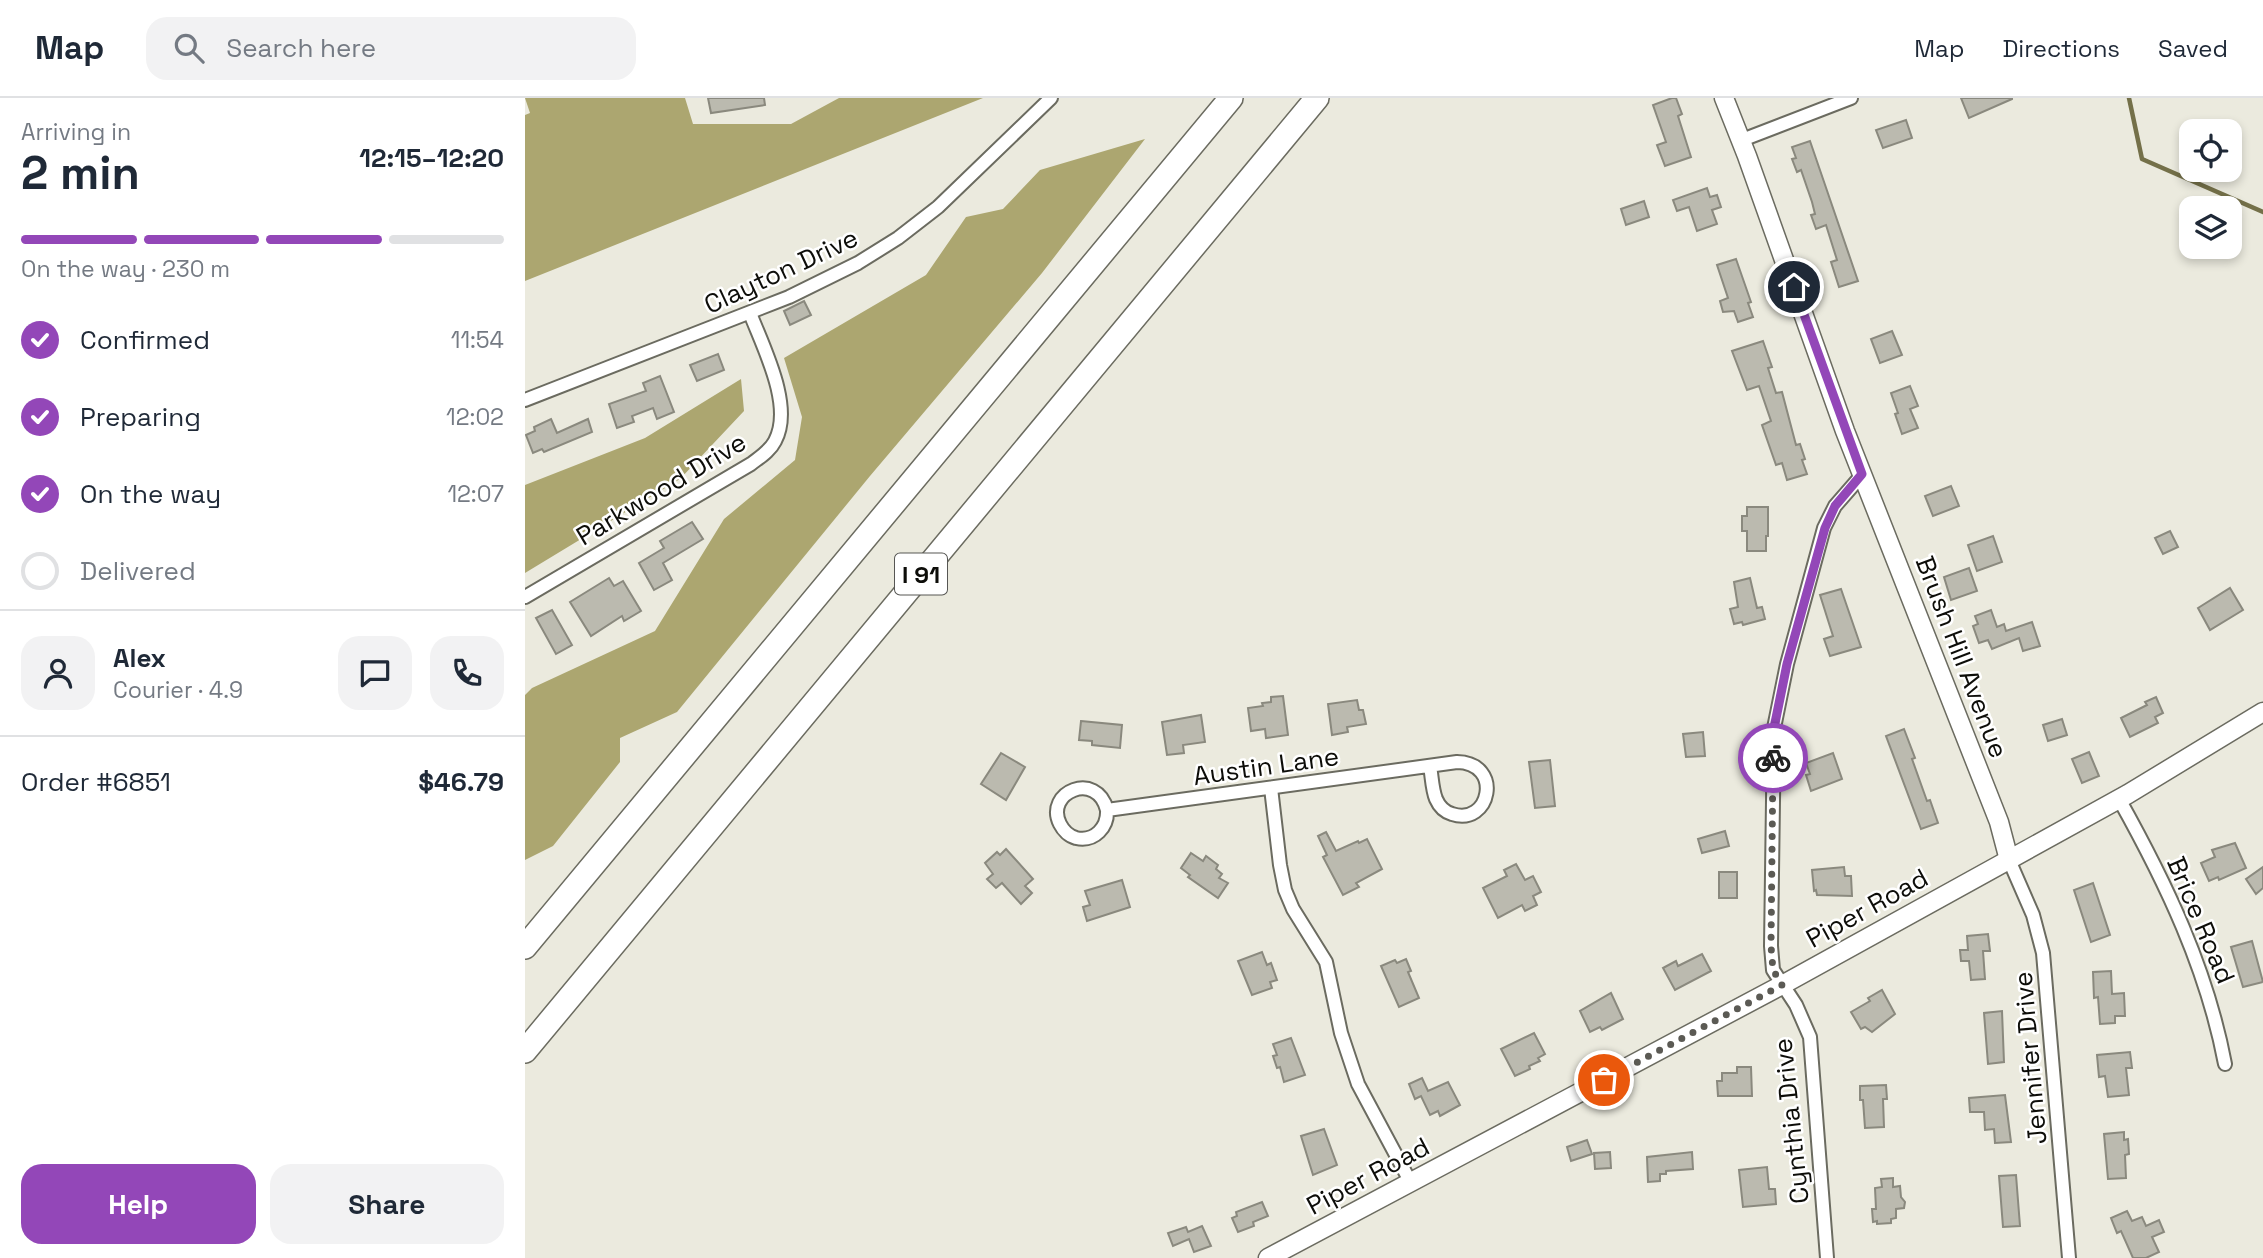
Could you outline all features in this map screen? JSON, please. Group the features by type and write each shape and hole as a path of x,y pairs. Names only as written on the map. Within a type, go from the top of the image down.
{"highway":[{"name":"I 91","path":"525,947 1231,98"},
{"name":"I 91","path":"525,1051 1317,98"}],"street":[{"name":"Clayton Drive","path":"525,400 824,282 898,238 938,207 1051,98"},
{"name":"Brush Hill Avenue","path":"1724,98 1742,140 1862,474 1999,822 2009,860"},
{"path":"1742,140 1851,98"},
{"name":"Parkwood Drive","path":"525,597 751,464 769,449 779,432 779,397 750,313"},
{"path":"1782,985 1773,970 1771,946 1774,728 1787,664 1825,528 1835,506 1862,474"},
{"name":"Piper Road","path":"1268,1258 1782,985 2119,799 2263,712"},
{"name":"Austin Lane","path":"1107,810 1430,766 1463,762 1477,768 1484,776 1487,786 1482,806 1464,816 1444,810 1436,797 1430,766"},
{"path":"1079,788 1098,793 1107,810 1107,820 1102,828 1095,835 1086,838 1076,838 1067,833 1057,816 1062,797 1079,788"},
{"path":"1271,788 1285,890 1293,909 1326,962 1341,1033 1358,1084 1411,1183"},
{"name":"Brice Road","path":"2119,799 2162,879 2183,928 2211,1003 2225,1064"},
{"name":"Jennifer Drive","path":"2009,860 2033,915 2043,953 2069,1258"},
{"name":"Cynthia Drive","path":"1782,985 1796,1005 1809,1037 1826,1258"}],"shaded area":[{"path":"525,98 685,98 693,124 791,124 839,98 983,98 525,281 525,115 530,113"},
{"path":"1145,139 1042,273 870,476 677,712 620,738 620,762 553,846 525,860 525,695 532,688 655,631 724,519 795,460 802,417 784,358 926,275 966,217 1003,209 1040,170"},
{"path":"741,379 744,411 680,479 525,573 525,485 645,438"}],"building":[{"path":"708,98 764,98 765,105 711,113"},
{"path":"1676,98 1682,114 1678,116 1691,157 1665,166 1657,145 1666,142 1653,105"},
{"path":"1961,98 2012,98 2012,99 1969,118"},
{"path":"1906,120 1912,138 1883,148 1876,130"},
{"path":"1810,141 1858,281 1839,287 1831,262 1837,260 1826,225 1816,229 1811,215 1815,214 1812,202 1801,170 1797,172 1792,159 1796,158 1792,147"},
{"path":"1707,188 1710,197 1717,195 1721,207 1712,210 1717,224 1697,231 1689,207 1677,211 1673,200"},
{"path":"1644,201 1649,217 1626,225 1621,209"},
{"path":"1736,259 1751,302 1748,303 1753,317 1738,322 1734,311 1723,312 1720,301 1728,298 1717,265"},
{"path":"804,301 811,315 790,325 784,311"},
{"path":"1892,331 1902,355 1880,363 1871,339"},
{"path":"1763,341 1772,367 1768,368 1776,393 1782,392 1796,445 1800,444 1805,459 1802,460 1807,474 1787,480 1782,463 1776,465 1762,425 1771,421 1759,386 1747,390 1732,351"},
{"path":"718,354 724,370 697,381 690,365"},
{"path":"660,376 674,412 657,419 653,408 632,416 634,422 617,428 609,404 646,391 643,383"},
{"path":"1910,386 1918,406 1910,409 1918,428 1902,434 1891,393"},
{"path":"551,419 557,433 588,419 592,432 544,452 542,449 533,453 526,435 535,431 534,427"},
{"path":"1951,486 1959,506 1933,516 1925,496"},
{"path":"1747,507 1768,507 1766,551 1747,551 1747,531 1742,531 1742,516 1747,516"},
{"path":"692,522 703,539 663,563 672,580 654,590 639,563 664,548 660,541"},
{"path":"2170,531 2178,547 2163,554 2155,538"},
{"path":"1993,536 2002,562 1977,571 1968,545"},
{"path":"1969,568 1977,591 1951,600 1944,577"},
{"path":"609,578 614,586 623,581 641,611 624,621 622,616 591,636 570,602"},
{"path":"1750,578 1757,608 1762,607 1765,619 1743,625 1742,622 1734,624 1730,609 1738,607 1734,582"},
{"path":"2230,588 2243,610 2210,630 2198,608"},
{"path":"1841,589 1861,647 1830,656 1824,639 1833,636 1820,595"},
{"path":"552,610 572,645 556,654 536,618"},
{"path":"1991,610 1997,627 2004,624 2006,631 2032,622 2040,646 2023,651 2019,638 1992,649 1988,640 1979,643 1973,626 1978,624 1975,616"},
{"path":"1283,696 1288,735 1266,738 1265,729 1251,731 1248,708 1263,706 1262,703 1271,702 1271,697"},
{"path":"2156,697 2163,713 2155,717 2158,723 2130,737 2121,718 2147,705 2145,702"},
{"path":"1357,700 1359,710 1363,710 1366,724 1347,727 1348,732 1332,735 1328,704"},
{"path":"1201,715 1205,742 1183,745 1184,753 1167,755 1162,722"},
{"path":"2062,719 2067,735 2048,741 2043,725"},
{"path":"1081,721 1122,725 1120,748 1092,745 1092,741 1079,740"},
{"path":"1904,729 1927,801 1930,800 1938,823 1921,829 1886,736"},
{"path":"1703,732 1705,756 1686,757 1683,734"},
{"path":"2089,752 2099,776 2082,783 2072,759"},
{"path":"1001,753 1025,767 1006,800 981,784"},
{"path":"1833,753 1842,779 1811,791 1806,775 1810,774 1806,763"},
{"path":"1550,760 1555,806 1535,808 1529,762"},
{"path":"1725,831 1729,846 1702,853 1698,839"},
{"path":"1326,832 1336,851 1367,839 1382,869 1356,883 1359,887 1343,895 1323,857 1327,855 1318,836"},
{"path":"2235,843 2246,868 2219,880 2218,877 2209,881 2201,863 2215,857 2212,850"},
{"path":"1006,849 1033,879 1025,886 1032,893 1021,904 1002,883 996,888 987,879 993,874 985,863 997,852 1000,855"},
{"path":"1191,853 1203,861 1206,856 1218,865 1216,869 1222,874 1219,878 1228,883 1218,898 1188,877 1190,875 1181,868"},
{"path":"1516,864 1525,880 1533,876 1541,892 1533,896 1537,905 1525,911 1522,905 1498,918 1483,888 1507,876 1504,870"},
{"path":"1844,867 1845,876 1851,876 1852,896 1817,895 1816,890 1814,891 1812,870"},
{"path":"2263,867 2263,888 2256,894 2246,879"},
{"path":"1719,872 1737,872 1737,898 1719,898"},
{"path":"1122,880 1130,907 1087,921 1083,907 1090,905 1085,891"},
{"path":"2093,883 2110,935 2091,942 2074,890"},
{"path":"1988,934 1990,951 1983,951 1985,979 1971,980 1969,961 1961,961 1960,950 1968,950 1967,936"},
{"path":"2252,941 2263,982 2243,987 2231,947"},
{"path":"1262,952 1267,965 1271,963 1277,980 1270,982 1272,988 1252,995 1238,961"},
{"path":"1702,954 1711,971 1675,990 1663,968 1676,961 1678,966"},
{"path":"1406,959 1411,971 1408,972 1419,998 1399,1007 1381,966"},
{"path":"2111,971 2112,994 2124,993 2125,1016 2115,1016 2115,1023 2100,1024 2098,997 2094,998 2093,972"},
{"path":"1882,990 1895,1014 1872,1032 1865,1027 1861,1029 1851,1012"},
{"path":"1611,993 1623,1019 1602,1030 1600,1027 1590,1032 1580,1011"},
{"path":"2002,1011 2004,1062 1988,1064 1984,1013"},
{"path":"1534,1033 1545,1054 1538,1058 1540,1061 1529,1066 1530,1069 1515,1076 1501,1049"},
{"path":"1291,1038 1305,1075 1284,1082 1280,1067 1277,1068 1273,1056 1277,1055 1273,1044"},
{"path":"2130,1052 2132,1068 2126,1068 2129,1095 2108,1097 2105,1076 2099,1077 2097,1055"},
{"path":"1737,1067 1751,1067 1752,1096 1718,1096 1717,1081 1722,1081 1722,1073 1737,1073"},
{"path":"1422,1078 1428,1091 1448,1082 1460,1105 1440,1116 1438,1111 1430,1115 1421,1096 1415,1099 1409,1084"},
{"path":"1886,1085 1887,1099 1883,1099 1884,1127 1865,1128 1860,1086"},
{"path":"2005,1095 2011,1142 1995,1143 1994,1129 1985,1130 1984,1112 1970,1112 1969,1098"},
{"path":"1324,1129 1337,1165 1313,1175 1301,1136"},
{"path":"2124,1132 2124,1140 2128,1139 2129,1154 2125,1155 2126,1178 2108,1179 2104,1134"},
{"path":"1587,1140 1592,1154 1571,1161 1567,1147"},
{"path":"1610,1152 1611,1168 1595,1169 1594,1153"},
{"path":"1692,1152 1693,1169 1666,1171 1666,1174 1660,1174 1660,1181 1648,1182 1647,1157"},
{"path":"1767,1167 1769,1189 1775,1189 1776,1204 1743,1207 1739,1170"},
{"path":"2016,1175 2020,1226 2003,1227 1999,1176"},
{"path":"1893,1178 1893,1187 1900,1186 1904,1208 1896,1209 1896,1218 1891,1219 1891,1223 1877,1224 1877,1221 1873,1222 1872,1209 1876,1209 1875,1188 1882,1187 1881,1179"},
{"path":"1262,1202 1268,1216 1253,1222 1254,1226 1238,1232 1232,1218 1237,1216 1236,1212"},
{"path":"2127,1211 2132,1221 2142,1217 2146,1226 2159,1220 2164,1232 2152,1237 2159,1252 2146,1258 2133,1258 2121,1231 2117,1233 2111,1218"},
{"path":"1202,1226 1211,1246 1194,1252 1189,1239 1173,1246 1168,1233 1186,1227 1188,1232"}],"waterway":[{"path":"2129,98 2142,159 2263,212"}],"way so far":[{"path":"1604,1080 1782,985 1773,970 1771,946 1773,758"}],"route":[{"path":"1773,758 1774,728 1787,664 1812,569 1835,506 1862,474 1794,287"}]}
